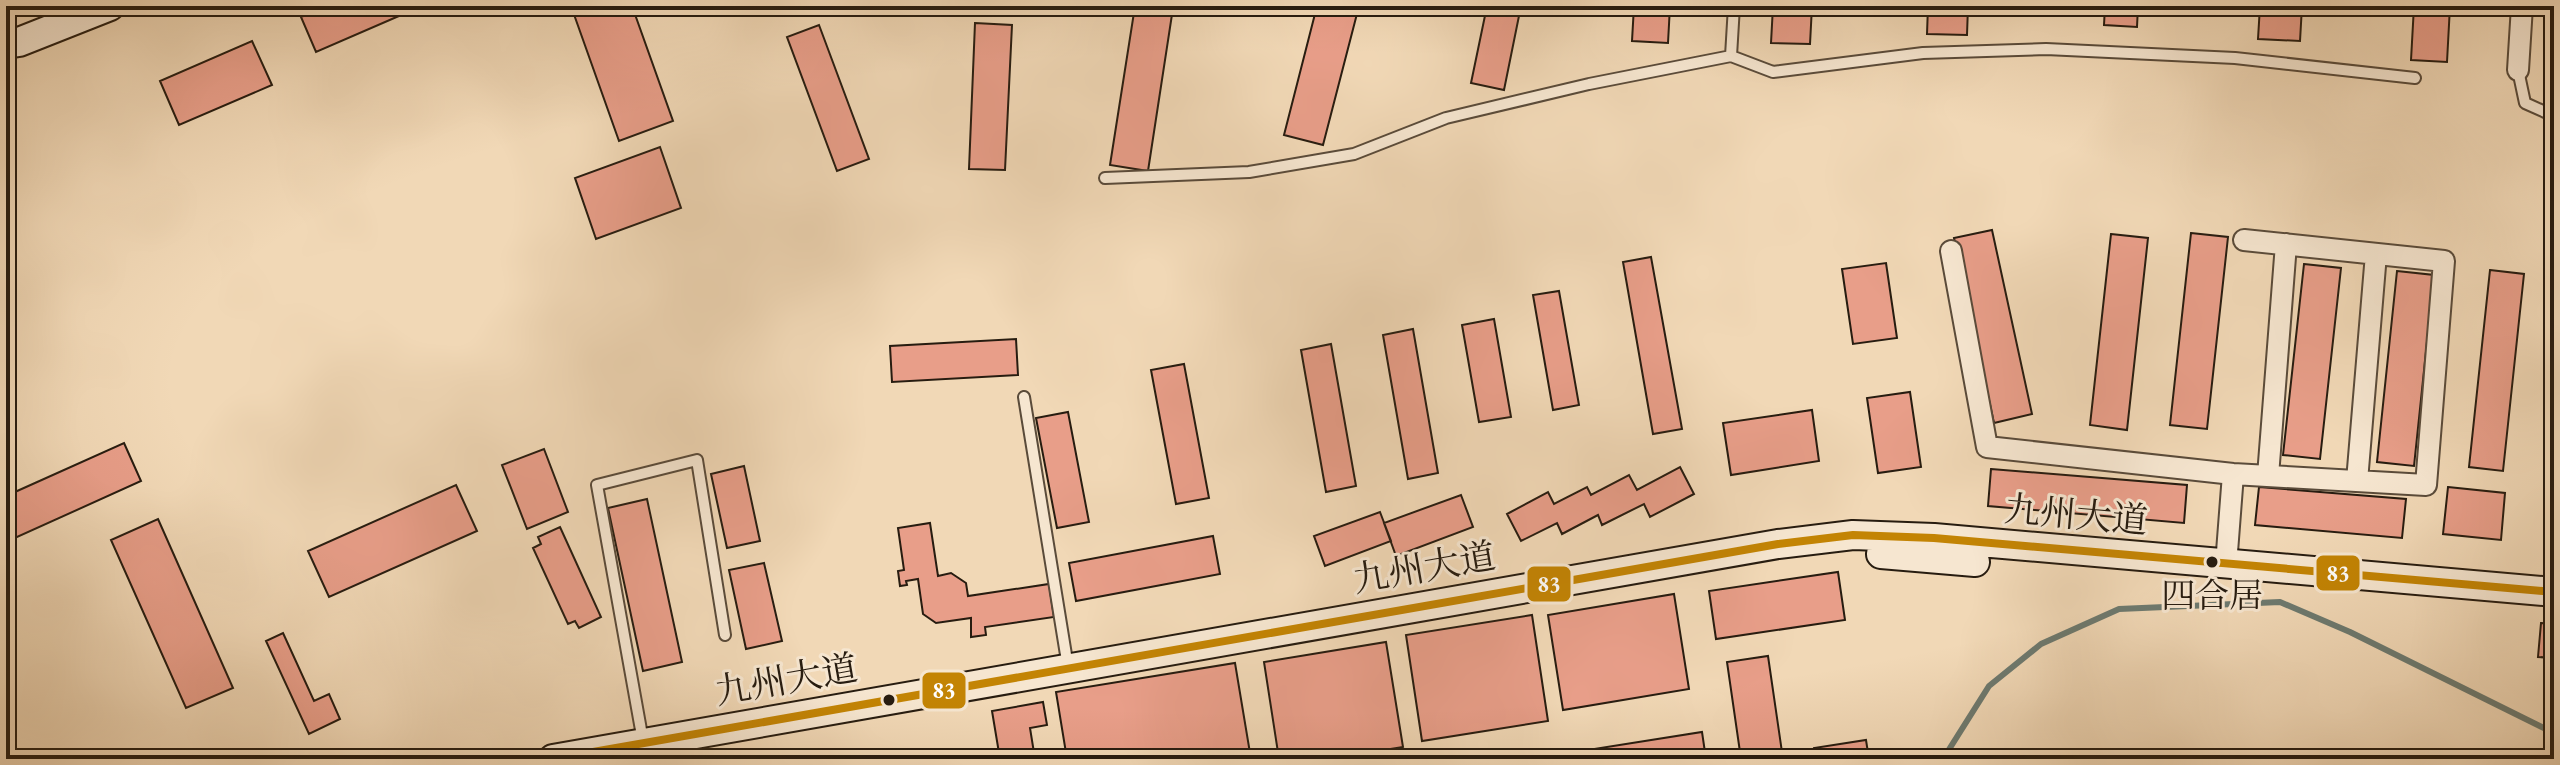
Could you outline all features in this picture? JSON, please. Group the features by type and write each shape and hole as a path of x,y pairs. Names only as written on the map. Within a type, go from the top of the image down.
{"main road":[{"path":"6,44 19,42 110,6"},
{"name":"九州大道","path":"553,759 651,751 1068,669 1778,544 1853,535 1934,538 2554,592"},
{"path":"651,751 799,730 1353,630 1750,566 1864,552 2554,610"}],"street":[{"path":"2518,70 2522,6"},
{"path":"1951,251 1987,447 2233,474 2426,485 2444,261 2244,240"},
{"path":"2268,476 2286,244"},
{"path":"2357,481 2376,254"},
{"path":"2226,565 2233,474"}],"lane":[{"path":"1731,56 1734,6"},
{"path":"1105,178 1249,172 1354,154 1446,118 1589,84 1731,56 1773,72 1923,53 2046,49 2235,58 2415,78"},
{"path":"2518,70 2525,103 2554,116"},
{"path":"1024,397 1068,669"},
{"path":"651,751 597,485 697,460 725,635"}],"building":[{"path":"326,6 422,6 316,52 301,17"},
{"path":"571,6 632,6 673,121 619,141"},
{"path":"1135,6 1173,8 1148,171 1110,165"},
{"path":"1317,6 1359,6 1323,145 1284,135"},
{"path":"1487,6 1521,6 1504,90 1471,83"},
{"path":"1634,6 1670,6 1668,43 1632,41"},
{"path":"1773,6 1812,6 1810,44 1771,43"},
{"path":"1928,6 1968,6 1967,35 1927,34"},
{"path":"2105,6 2138,6 2137,27 2104,25"},
{"path":"2260,6 2302,6 2300,41 2258,39"},
{"path":"2414,6 2450,6 2447,62 2411,60"},
{"path":"975,23 1012,25 1005,170 969,169"},
{"path":"819,25 869,159 837,171 787,37"},
{"path":"252,41 272,85 179,125 160,81"},
{"path":"660,147 681,208 596,239 575,178"},
{"path":"1992,230 2032,414 1994,423 1954,238"},
{"path":"2191,233 2228,237 2207,429 2170,425"},
{"path":"2111,234 2148,238 2127,430 2090,425"},
{"path":"1651,257 1682,429 1653,434 1623,262"},
{"path":"1886,263 1897,338 1853,344 1842,269"},
{"path":"2304,264 2341,268 2320,459 2283,455"},
{"path":"2490,270 2524,274 2503,471 2469,467"},
{"path":"2397,271 2434,275 2414,466 2377,462"},
{"path":"1559,291 1579,405 1553,410 1533,295"},
{"path":"1494,319 1511,417 1479,422 1462,325"},
{"path":"1413,329 1438,473 1408,479 1383,335"},
{"path":"1016,339 1018,375 892,382 890,346"},
{"path":"1331,344 1356,486 1326,492 1301,350"},
{"path":"1184,364 1209,498 1176,504 1151,370"},
{"path":"1910,392 1921,467 1878,473 1867,398"},
{"path":"1812,410 1819,461 1731,475 1723,423"},
{"path":"1068,412 1089,522 1057,528 1036,418"},
{"path":"124,443 141,481 6,542 6,496"},
{"path":"544,449 568,512 527,529 502,465"},
{"path":"744,466 760,541 727,548 711,474"},
{"path":"1680,467 1694,494 1650,517 1644,504 1602,525 1598,515 1562,534 1557,523 1521,541 1507,514 1548,492 1554,504 1587,487 1591,495 1629,475 1637,490"},
{"path":"1991,469 2187,485 2184,523 1988,506"},
{"path":"456,485 477,531 329,597 308,551"},
{"path":"2259,487 2406,499 2402,538 2255,525"},
{"path":"2448,487 2505,493 2501,540 2443,534"},
{"path":"1461,495 1473,527 1396,556 1384,523"},
{"path":"647,499 682,662 643,671 608,508"},
{"path":"1380,512 1391,541 1325,566 1314,536"},
{"path":"158,519 233,688 186,708 111,540"},
{"path":"930,523 938,576 951,573 966,583 968,596 1049,584 1054,617 985,627 986,635 971,637 971,618 936,623 923,614 918,579 906,581 907,585 900,586 898,571 904,570 898,528"},
{"path":"560,527 601,617 579,628 575,621 568,624 533,548 541,544 538,537"},
{"path":"1213,536 1220,574 1076,601 1069,563"},
{"path":"764,563 782,641 746,649 729,570"},
{"path":"1838,572 1845,620 1716,639 1709,591"},
{"path":"1674,594 1689,689 1563,710 1548,615"},
{"path":"1532,615 1548,721 1422,741 1406,635"},
{"path":"2541,623 2554,624 2554,658 2538,657"},
{"path":"283,633 314,701 329,694 340,719 309,734 266,641"},
{"path":"1386,642 1403,747 1328,759 1279,759 1264,662"},
{"path":"1768,656 1783,759 1741,759 1727,662"},
{"path":"1235,663 1251,759 1067,759 1056,692"},
{"path":"1043,702 1047,725 1030,728 1035,759 1000,759 992,711"},
{"path":"1702,732 1706,759 1576,759 1575,752"},
{"path":"1866,740 1869,759 1815,759 1814,748"}],"waterway":[{"path":"1943,759 1989,686 2041,644 2119,609 2280,602 2350,632 2554,733"}],"transit line":[{"name":"83","path":"553,759 1778,544 1853,535 1934,538 2554,592"}],"place":[{"name":"四合居","path":"2212,562"}]}
